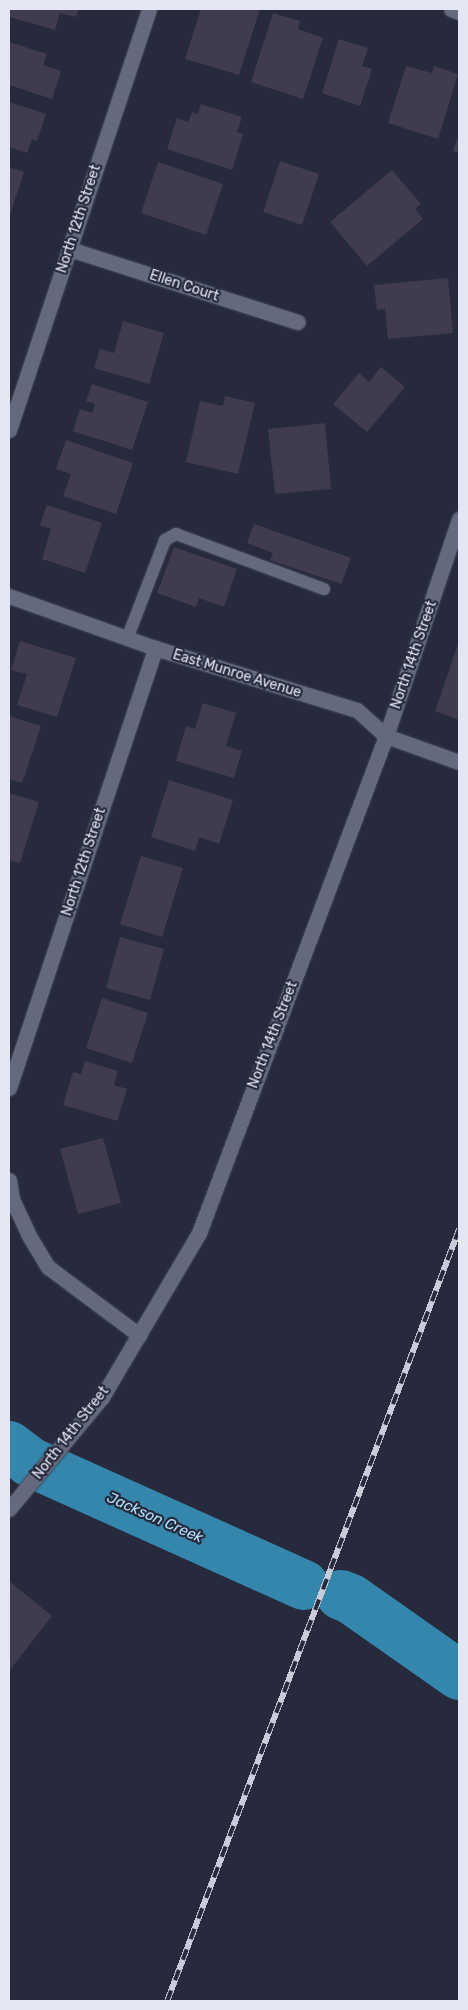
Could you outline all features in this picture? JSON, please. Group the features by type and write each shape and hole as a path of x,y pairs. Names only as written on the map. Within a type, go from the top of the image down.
{"street":[{"name":"North 12th Street","path":"9,430 149,9"},
{"path":"451,9 459,12"},
{"name":"Ellen Court","path":"70,249 298,322"},
{"name":"North 14th Street","path":"12,1506 102,1397 199,1232 386,736 459,519"},
{"name":"East Munroe Avenue","path":"9,596 155,648 357,710 386,736 459,762"},
{"name":"North 12th Street","path":"10,1080 155,648"},
{"path":"9,1180 16,1208 28,1234 48,1267 139,1335"}],"lane":[{"path":"127,638 165,540 176,534 324,589"}],"building":[{"path":"11,9 79,9 76,17 60,13 55,30 9,17"},
{"path":"201,9 260,9 239,75 185,59"},
{"path":"273,13 300,21 298,29 323,38 303,99 251,82"},
{"path":"339,39 368,48 362,66 372,69 360,106 322,93"},
{"path":"9,42 47,54 43,65 61,71 52,99 9,85"},
{"path":"406,66 432,73 434,66 458,74 438,139 388,123"},
{"path":"9,102 46,114 37,141 32,139 27,153 9,147"},
{"path":"201,104 242,117 237,132 243,134 232,170 167,149 177,118 188,122 192,112 198,114"},
{"path":"459,134 459,153 453,151"},
{"path":"280,161 319,174 302,225 263,212"},
{"path":"158,162 223,184 206,235 141,213"},
{"path":"9,167 24,172 9,218"},
{"path":"392,170 421,204 415,209 423,219 367,266 330,222"},
{"path":"448,278 453,333 388,339 385,309 377,310 374,285"},
{"path":"123,321 164,333 149,384 94,368 100,349 114,353"},
{"path":"381,367 405,387 367,432 333,404 359,373 369,382"},
{"path":"92,384 148,402 132,450 73,431 80,409 92,413 95,404 86,401"},
{"path":"225,396 255,403 238,474 186,462 200,401 223,406"},
{"path":"325,423 331,489 275,494 268,429"},
{"path":"66,440 133,463 116,514 63,496 71,474 56,469"},
{"path":"47,505 102,523 85,573 42,559 51,529 40,525"},
{"path":"254,524 351,558 341,584 270,560 273,553 247,543"},
{"path":"174,547 237,569 224,607 199,598 196,607 157,593"},
{"path":"20,641 76,658 57,717 17,705 27,674 11,670"},
{"path":"459,641 459,720 435,711"},
{"path":"203,703 236,713 226,746 242,751 234,778 176,761 186,726 195,729"},
{"path":"9,716 41,726 22,783 9,779"},
{"path":"169,780 233,800 219,844 199,837 195,851 151,837"},
{"path":"9,793 39,802 20,863 9,860"},
{"path":"141,856 183,868 162,937 120,924"},
{"path":"120,937 164,949 150,1000 106,988"},
{"path":"102,998 148,1013 132,1063 86,1048"},
{"path":"85,1061 118,1071 114,1085 127,1089 117,1121 63,1105 73,1072 81,1074"},
{"path":"103,1138 121,1203 78,1214 60,1149"},
{"path":"9,1581 52,1616 9,1671"}],"waterway":[{"name":"Jackson Creek","path":"9,1446 30,1462 304,1585"},
{"name":"Jackson Creek","path":"341,1595 351,1599 459,1675"}],"railway":[{"path":"167,2001 459,1229"}]}
